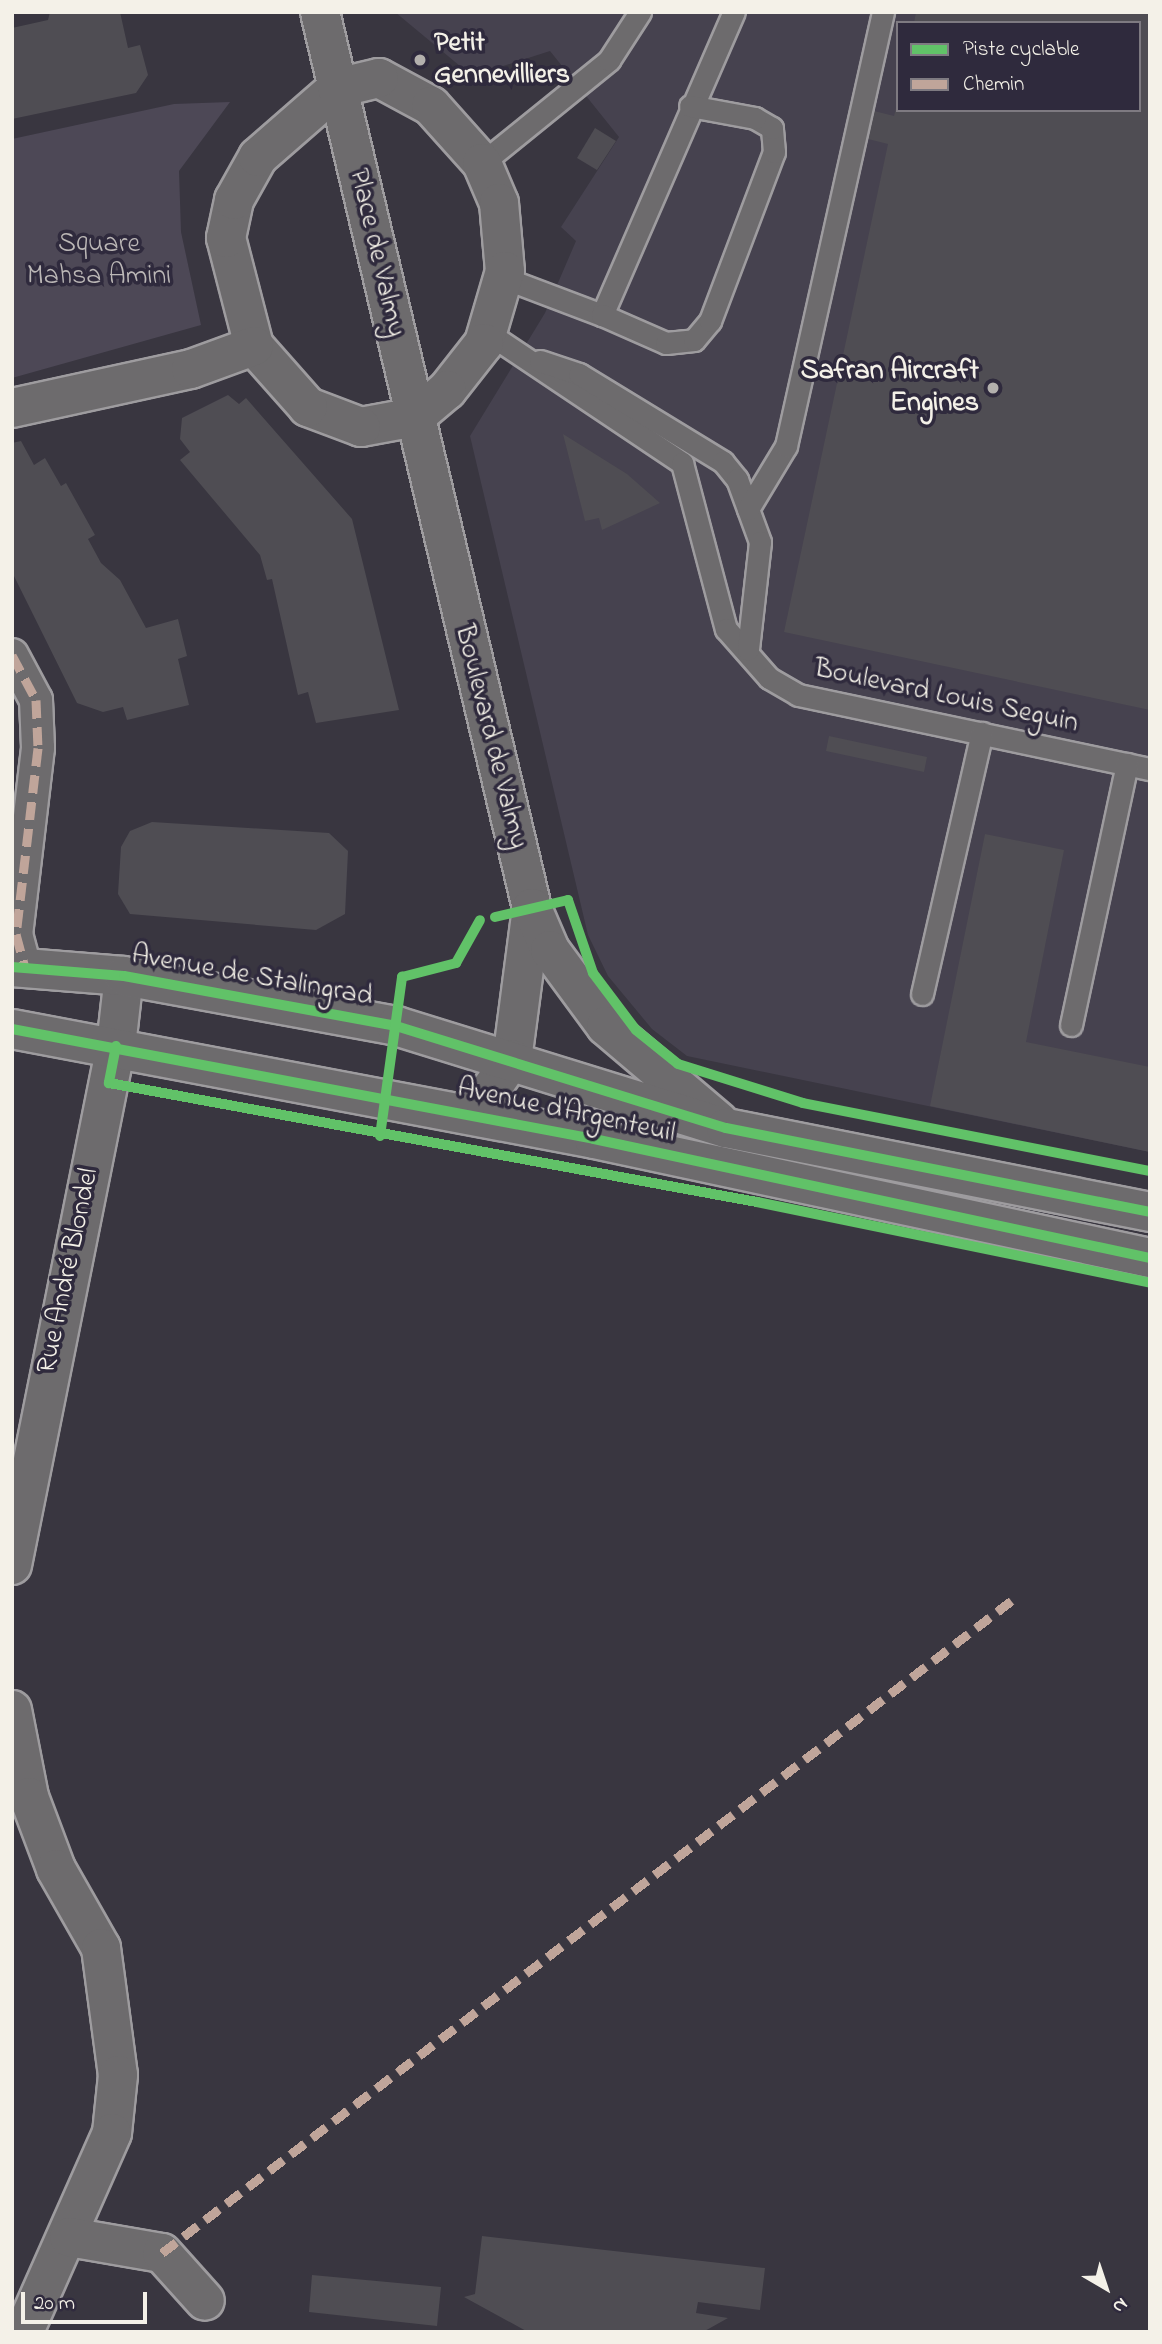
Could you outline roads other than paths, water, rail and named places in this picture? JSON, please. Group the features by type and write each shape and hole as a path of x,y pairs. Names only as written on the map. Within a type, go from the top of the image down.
{"main road":[{"path":"320,12 337,88"},
{"path":"379,78 411,92 451,122 482,163 499,203 505,278 488,333 471,364 415,417 361,426 337,420 308,407 254,346 226,238 234,200 258,157 337,88 379,78"},
{"name":"Place de Valmy","path":"337,88 415,417"},
{"path":"12,408 191,369 254,346"},
{"name":"Boulevard de Valmy","path":"415,417 531,908 512,1059 473,1115"},
{"path":"531,908 550,950 606,1026 726,1128"},
{"name":"Avenue de Stalingrad","path":"19,968 124,976 396,1026 512,1059 639,1106"},
{"name":"Rue André Blondel","path":"13,1554 116,1046 124,976"},
{"name":"Avenue d'Argenteuil","path":"12,1028 594,1139 1150,1258"},
{"path":"512,1059 594,1139"},
{"name":"Avenue d'Argenteuil","path":"639,1106 726,1128 1150,1212"},
{"path":"12,1710 29,1797 56,1869 101,1948 114,2024 118,2075 112,2133 69,2237 24,2332"},
{"path":"69,2237 162,2253 205,2301"},
{"path":"12,2293 52,2274"}],"street":[{"path":"12,655 36,700 38,748 16,934 19,968"}],"lane":[{"path":"482,163 608,60 640,12"},
{"path":"602,315 674,140 734,12"},
{"path":"748,509 786,446 883,12"},
{"path":"505,278 666,343 694,340 710,321 774,152 772,128 755,118 690,106"},
{"name":"Boulevard Louis Seguin","path":"488,333 682,463 726,629 748,649 769,678 798,695 1150,769"},
{"name":"Boulevard Louis Seguin","path":"528,358 579,374 723,462 748,509 760,542 748,649"},
{"path":"922,994 982,733"},
{"path":"1071,1025 1127,764"}],"place":[{"name":"Petit Gennevilliers","path":"420,60"},
{"name":"Safran Aircraft Engines","path":"993,388"}],"park label":[{"name":"Square Mahsa Amini","path":"99,261"}]}
